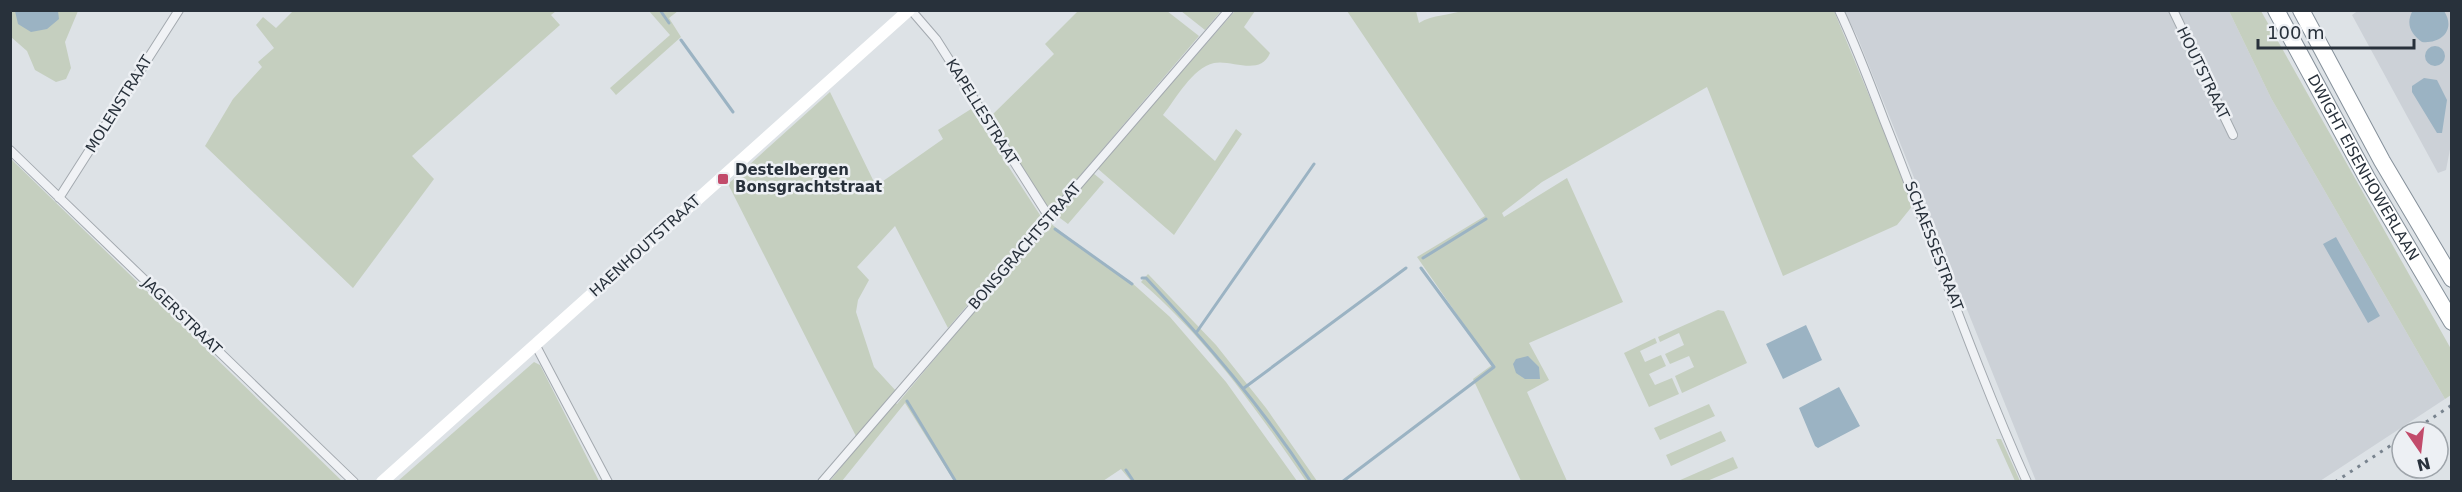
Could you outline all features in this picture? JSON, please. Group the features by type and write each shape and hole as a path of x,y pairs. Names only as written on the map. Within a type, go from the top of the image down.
{"highway":[{"name":"DWIGHT EISENHOWERLAAN","path":"2276,10 2367,178 2451,322"},
{"name":"DWIGHT EISENHOWERLAAN","path":"2301,10 2382,161 2451,279"}],"street":[{"name":"MOLENSTRAAT","path":"59,198 179,10"},
{"name":"KAPELLESTRAAT","path":"910,10 936,39 1049,217"},
{"name":"HAENHOUTSTRAAT","path":"382,482 910,10"},
{"name":"BONSGRACHTSTRAAT","path":"822,482 1229,10"},
{"name":"SCHAESSESTRAAT","path":"1839,10 1863,63 1916,197 1996,413 2027,482"},
{"name":"HOUTSTRAAT","path":"2173,10 2233,135"},
{"name":"JAGERSTRAAT","path":"10,150 354,482"},
{"path":"535,344 608,482"}],"shaded area":[{"path":"2359,10 2451,11 2452,139 2446,170 2438,173 2352,15"},
{"path":"1844,11 2229,11 2271,98 2445,399 2413,420 2390,420 2390,435 2320,481 2036,481 1857,36"}],"green space":[{"path":"294,10 556,11 551,15 560,25 412,156 434,179 353,288 205,146 233,99 262,67 258,62 274,48 256,25 263,17 276,28"},
{"path":"1464,10 1834,11 1914,204 1897,225 1783,276 1707,87 1542,182 1502,213 1504,217 1567,178 1623,302 1529,343 1549,380 1527,392 1567,481 1521,481 1473,379 1492,365 1417,257 1485,216 1347,11 1416,11 1419,23"},
{"path":"11,11 78,11 65,42 71,68 66,79 56,82 35,70 27,51 11,37"},
{"path":"649,11 678,11 669,18 681,37 616,95 610,88 670,35"},
{"path":"1078,11 1167,11 1199,36 1054,206 1047,207 991,122 990,117 1054,54 1045,44"},
{"path":"1181,11 1221,11 1205,30"},
{"path":"1235,11 1255,11 1244,27 1270,53 1265,60 1252,66 1221,62 1206,66 1192,77 1163,115 1215,161 1236,129 1242,134 1174,235 1097,168"},
{"path":"2229,11 2261,11 2451,349 2451,395 2445,399 2271,98"},
{"path":"830,92 876,186 943,139 938,130 971,109 1040,215 1040,220 948,328 895,226 857,267 869,280 858,300 856,312 874,367 896,391 889,398 897,404 1049,222 1086,252 1131,282 1170,317 1226,382 1297,481 1131,481 1121,469 1103,481 954,481 905,403 842,481 830,481 860,444 728,184"},
{"path":"10,158 342,481 11,481"},
{"path":"1093,173 1104,182 1068,224 1056,215"},
{"path":"1148,274 1216,345 1266,408 1317,481 1306,481 1230,376 1188,327 1141,282"},
{"path":"1718,310 1724,311 1747,363 1682,393 1675,376 1694,367 1689,356 1670,364 1665,354 1684,345 1679,333 1660,342 1658,337"},
{"path":"1655,338 1657,343 1640,351 1645,362 1661,355 1666,366 1649,374 1655,385 1672,378 1679,394 1649,407 1624,353"},
{"path":"534,362 540,365 599,481 398,481"},
{"path":"1709,404 1715,416 1660,440 1654,428"},
{"path":"1721,431 1726,441 1671,466 1666,455"},
{"path":"1996,439 2001,439 2020,481 2015,481"},
{"path":"1733,457 1738,468 1707,481 1678,481"}],"water":[{"path":"2413,10 2444,11 2448,24 2445,34 2436,41 2422,42 2410,28 2409,20"},
{"path":"15,11 58,11 59,19 47,29 31,32 18,24"},
{"path":"2435,46 2442,49 2445,56 2442,63 2435,66 2428,63 2425,56 2428,49"},
{"path":"2424,78 2437,80 2447,100 2442,133 2437,133 2412,92 2412,86"},
{"path":"2336,237 2380,316 2368,323 2323,244"},
{"path":"1806,325 1822,360 1783,379 1766,344"},
{"path":"1528,356 1539,367 1540,379 1525,379 1516,373 1513,364 1516,359"},
{"path":"1839,387 1860,426 1818,448 1815,446 1799,408"}],"waterway":[{"path":"660,10 669,23"},
{"path":"681,40 733,112"},
{"path":"1196,333 1314,164"},
{"path":"1423,258 1486,219"},
{"path":"1055,229 1132,284"},
{"path":"1244,388 1406,268"},
{"path":"1342,482 1494,367 1421,268"},
{"path":"1142,278 1146,278 1169,302 1233,376 1311,482"},
{"path":"907,401 956,482"},
{"path":"1126,470 1134,482"}],"railway":[{"path":"2429,420 2452,405"},
{"path":"2335,482 2390,446"}],"place":[{"name":"Destelbergen Bonsgrachtstraat","path":"723,179"}]}
